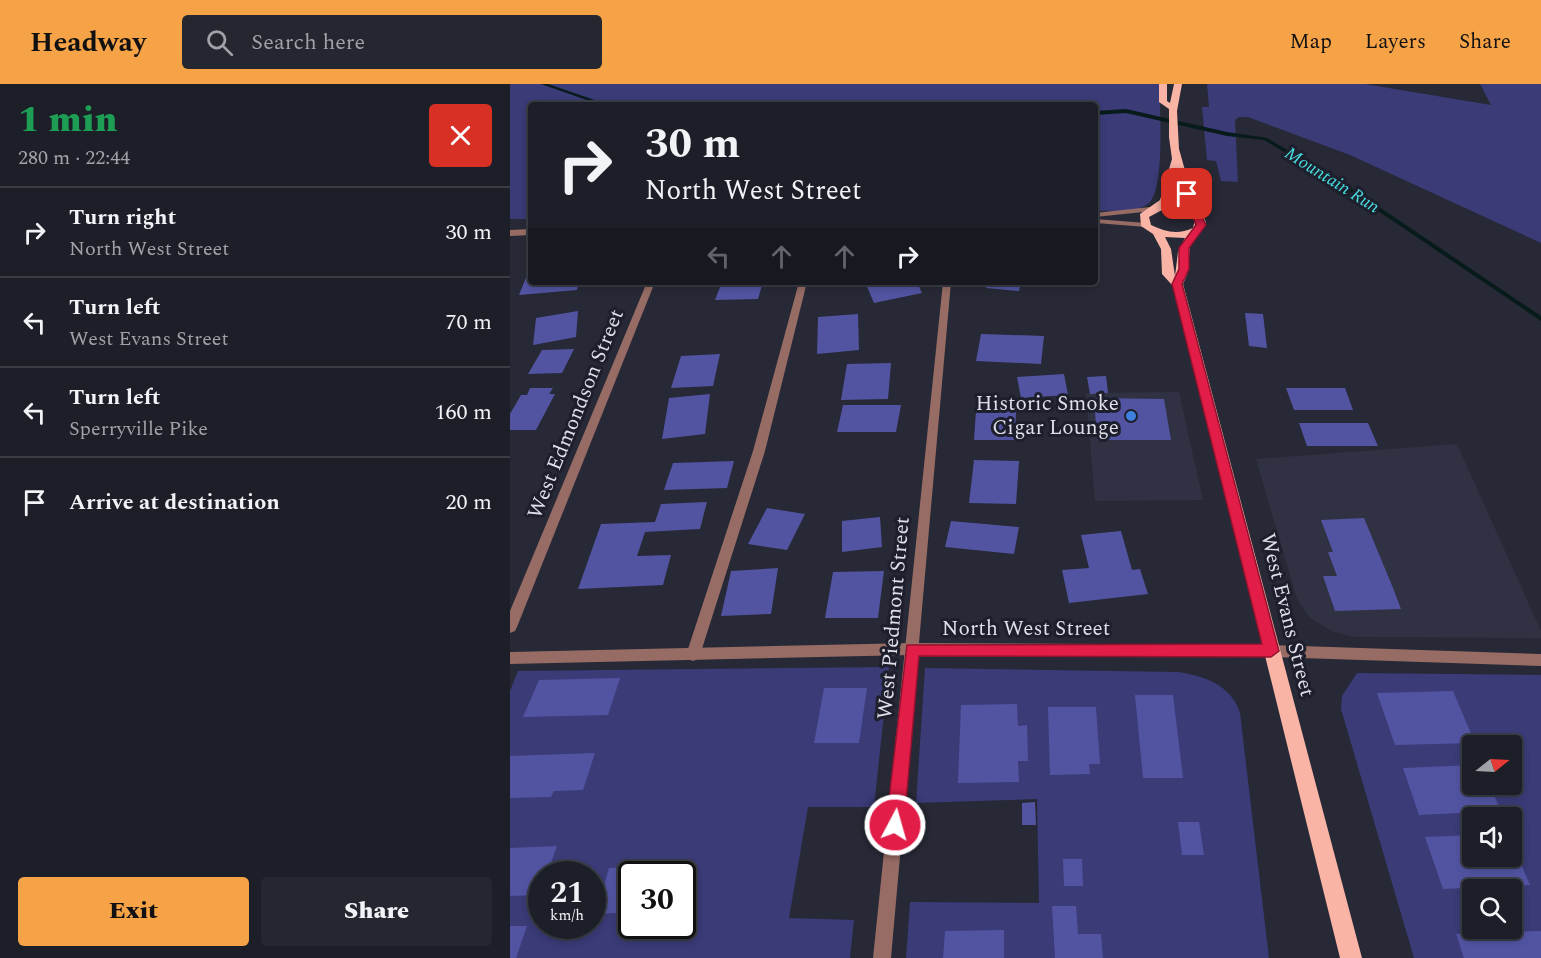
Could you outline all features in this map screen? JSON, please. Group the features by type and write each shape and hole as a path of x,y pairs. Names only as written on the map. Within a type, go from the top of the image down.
{"main road":[{"path":"1163,84 1163,102 1173,108"},
{"path":"1176,160 1165,201 1144,216 1146,225 1157,232 1180,235 1196,231 1201,221 1194,212 1176,160 1173,108 1178,101 1178,84"},
{"path":"1153,208 1176,206 1194,212"},
{"name":"West Evans Street","path":"1177,284 1184,269 1184,248 1196,231"},
{"name":"West Evans Street","path":"1157,232 1166,249 1168,274 1177,284 1351,958"}],"street":[{"path":"1098,214 1153,208"},
{"path":"1098,221 1146,225"},
{"path":"510,233 528,232"},
{"name":"West Edmondson Street","path":"510,627 650,285"},
{"path":"693,655 759,451 802,285"},
{"name":"West Piedmont Street","path":"882,958 947,285"},
{"name":"North West Street","path":"510,658 912,649 1271,651 1541,660"}],"shaded area":[{"path":"510,84 1159,84 1160,146 1157,182 1154,195 1149,203 1137,209 1098,211 1098,102 528,102 528,219 510,219"},
{"path":"1207,84 1365,84 1491,105 1480,84 1541,84 1541,243 1350,155 1248,117 1239,117 1235,120 1238,182 1221,181 1216,161 1207,160 1202,107 1209,107"},
{"path":"1179,392 1203,500 1095,501 1086,393"},
{"path":"1457,444 1541,631 1541,638 1356,637 1333,632 1310,618 1297,599 1256,459"},
{"path":"889,667 874,807 808,807 789,918 854,920 850,958 510,958 510,691 518,671"},
{"path":"925,668 1178,672 1207,679 1224,689 1236,703 1240,713 1269,958 906,958 910,902 1039,903 1037,799 916,803"},
{"path":"1357,673 1541,675 1541,958 1414,958 1341,709 1342,696"}],"building":[{"path":"528,272 528,285 578,285 577,290 519,295"},
{"path":"721,285 762,285 758,299 715,300"},
{"path":"866,285 918,285 922,293 874,303"},
{"path":"987,285 1020,285 1019,291 986,288"},
{"path":"578,311 576,337 533,345 536,318"},
{"path":"1245,313 1263,314 1267,348 1249,346"},
{"path":"858,314 859,350 817,354 818,317"},
{"path":"981,334 1044,336 1041,364 976,361"},
{"path":"574,349 562,373 528,374 542,350"},
{"path":"720,354 713,386 671,388 681,356"},
{"path":"891,363 888,399 841,400 847,364"},
{"path":"1064,374 1068,395 1021,398 1017,377"},
{"path":"1106,376 1108,393 1090,394 1087,377"},
{"path":"530,388 553,388 549,394 555,394 536,430 510,430 510,414 521,395 527,395"},
{"path":"1286,388 1345,388 1353,410 1294,410"},
{"path":"710,394 705,434 662,439 669,398"},
{"name":"Historic Smoke Cigar Lounge","path":"1094,398 1164,399 1171,440 1097,440"},
{"path":"843,405 901,405 896,432 837,432"},
{"path":"976,411 1016,411 1015,440 974,440"},
{"path":"1299,423 1368,423 1378,446 1307,446"},
{"path":"974,460 1019,461 1016,504 969,503"},
{"path":"734,461 727,488 664,490 673,463"},
{"path":"707,502 700,529 645,532 637,556 671,555 663,585 578,589 601,524 655,522 661,504"},
{"path":"767,508 805,514 787,550 748,544"},
{"path":"880,517 882,547 842,552 842,521"},
{"path":"1364,518 1401,609 1335,611 1323,576 1337,576 1328,552 1333,552 1321,520"},
{"path":"951,521 1019,527 1014,554 945,547"},
{"path":"1121,531 1132,570 1140,569 1148,594 1069,603 1062,570 1089,568 1081,535"},
{"path":"778,568 771,614 721,616 731,571"},
{"path":"884,571 878,618 825,618 833,572"},
{"path":"620,678 608,715 523,717 539,680"},
{"path":"824,688 867,688 859,743 814,743"},
{"path":"1453,691 1472,735 1462,735 1462,743 1395,745 1377,693"},
{"path":"1135,695 1173,695 1183,778 1143,778"},
{"path":"1017,704 1018,726 1027,725 1028,761 1018,761 1019,782 958,783 961,705"},
{"path":"1048,707 1096,707 1100,764 1089,764 1090,774 1050,775"},
{"path":"595,753 583,790 554,791 551,797 510,798 510,756"},
{"path":"1462,765 1462,795 1494,795 1499,807 1462,807 1462,813 1419,815 1403,768"},
{"path":"1035,802 1036,825 1022,825 1022,803"},
{"path":"1178,822 1199,822 1204,855 1182,855"},
{"path":"1462,835 1462,867 1522,866 1530,885 1522,885 1522,879 1462,879 1462,888 1443,889 1425,837"},
{"path":"557,846 552,861 528,861 528,895 510,896 510,848"},
{"path":"1063,859 1082,859 1083,886 1064,886"},
{"path":"609,868 618,868 618,913 606,913 606,879"},
{"path":"1052,906 1076,906 1078,934 1101,934 1103,958 1055,958"},
{"path":"510,926 527,926 516,958 510,958"},
{"path":"1004,930 1004,958 943,958 945,931"},
{"path":"1541,931 1541,958 1464,958 1456,934 1462,934 1462,939 1522,939 1522,932"}],"waterway":[{"name":"Mountain Run","path":"543,84 597,102"},
{"name":"Mountain Run","path":"1098,113 1126,111 1227,134 1265,139 1346,187 1541,319"}],"place":[{"name":"Historic Smoke Cigar Lounge","path":"1131,416"}],"route":[{"path":"895,825 912,649 1271,651 1226,465 1177,284 1183,275 1184,248 1201,225 1200,218 1194,212 1187,194"}]}
